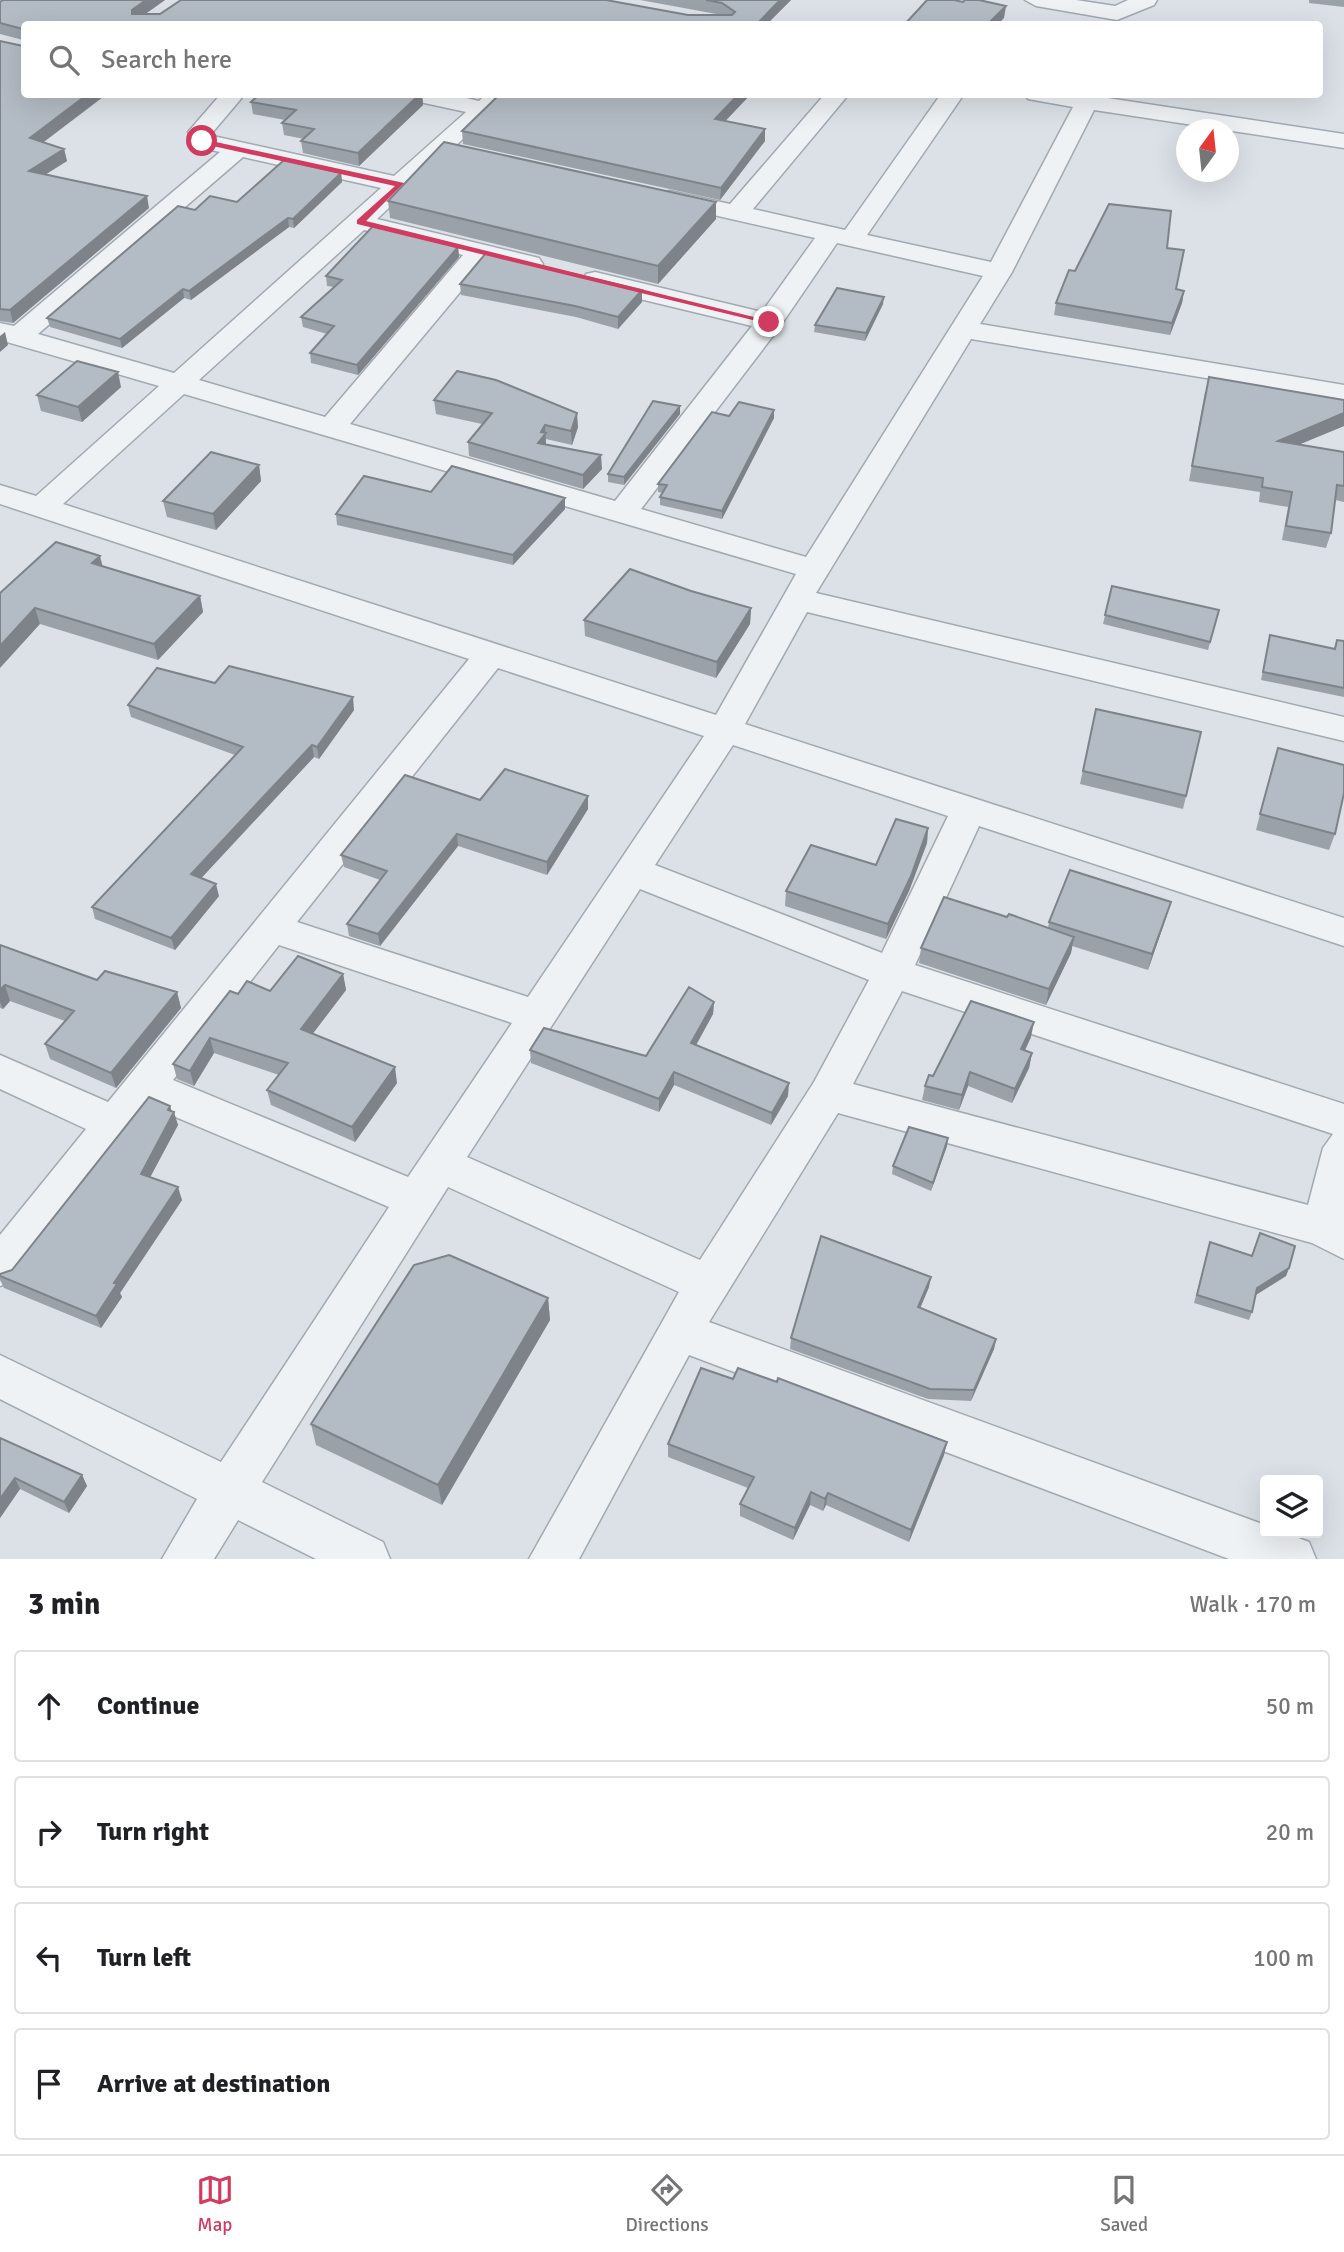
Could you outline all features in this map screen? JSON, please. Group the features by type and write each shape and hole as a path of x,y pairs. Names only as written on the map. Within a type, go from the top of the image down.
{"street":[{"path":"1036,0 1115,19 1146,0"},
{"path":"231,98 199,137 202,141 401,184"},
{"path":"453,98 492,102"},
{"path":"736,213 835,98"},
{"path":"622,513 769,322 841,237 950,98"},
{"path":"186,1559 440,1164 725,730 814,569 999,272 1089,99 1344,141"},
{"path":"42,507 182,384 492,102"},
{"path":"441,148 468,154"},
{"path":"9,334 237,149"},
{"path":"642,192 999,272"},
{"path":"360,222 769,322"},
{"path":"331,428 480,252"},
{"path":"965,330 1344,393"},
{"path":"9,334 814,569"},
{"path":"0,494 1344,932"},
{"path":"797,600 1344,729"},
{"path":"0,1267 491,654"},
{"path":"554,1559 679,1331 828,1094 892,973 969,810"},
{"path":"634,871 892,973 1344,1121"},
{"path":"271,928 538,1016"},
{"path":"0,1070 115,1124"},
{"path":"145,1086 418,1199"},
{"path":"828,1094 1333,1234 1344,1148"},
{"path":"440,1164 709,1285"},
{"path":"679,1331 1292,1559"},
{"path":"0,1376 366,1559"}],"building":[{"path":"146,0 132,10 132,14 160,14 181,0 606,0 688,15 732,15 735,12 722,3 706,0 780,0 760,21 21,21 21,28 0,23 0,2"},
{"path":"927,0 979,0 1006,6 991,21 908,21"},
{"path":"0,41 21,46 21,98 83,98 30,138 64,149 29,171 147,196 10,310 0,309"},
{"path":"256,98 416,98 358,153 301,141 314,129 282,123 296,110 251,102"},
{"path":"496,98 735,98 715,119 765,129 721,188 462,131"},
{"path":"444,142 716,202 658,266 388,201"},
{"path":"284,160 341,173 293,219 288,218 189,291 183,289 120,339 47,318 178,206 195,210 210,196 237,202"},
{"path":"1109,204 1171,211 1167,248 1184,250 1176,289 1184,291 1172,323 1056,303 1069,270 1075,271"},
{"path":"373,226 458,247 357,365 310,353 334,326 301,317 342,280 326,276"},
{"path":"486,253 642,290 618,317 460,284"},
{"path":"837,288 884,297 866,333 815,325"},
{"path":"77,361 118,372 78,407 37,395"},
{"path":"457,371 496,380 577,413 571,431 545,425 541,432 546,433 538,443 601,455 583,475 468,442 492,413 434,400"},
{"path":"1209,377 1344,400 1344,413 1278,441 1344,452 1344,486 1337,485 1331,533 1286,526 1292,492 1262,487 1263,478 1192,466"},
{"path":"653,401 680,406 624,477 608,474"},
{"path":"739,402 774,410 722,511 660,497 667,485 658,484 712,412 729,416"},
{"path":"211,452 259,465 213,514 163,501"},
{"path":"452,466 565,498 513,555 336,514 364,476 431,492"},
{"path":"56,542 100,556 92,563 200,596 154,644 35,608 0,646 0,593"},
{"path":"630,569 691,591 751,608 717,662 584,620"},
{"path":"1112,586 1219,610 1210,642 1105,615"},
{"path":"1270,635 1335,649 1337,640 1344,641 1344,688 1263,672"},
{"path":"229,666 353,697 317,747 312,745 191,874 216,884 171,938 92,907 243,747 128,705 157,668 215,683"},
{"path":"1096,709 1201,732 1186,796 1083,771"},
{"path":"1278,748 1344,765 1344,793 1335,834 1260,814"},
{"path":"505,769 588,796 547,862 457,834 378,934 347,924 387,871 341,855 405,775 480,800"},
{"path":"896,819 928,828 911,876 888,924 786,891 811,845 876,865"},
{"path":"1070,870 1171,902 1152,954 1049,922"},
{"path":"944,897 1007,917 1009,914 1074,937 1049,989 921,948"},
{"path":"0,945 97,980 105,971 177,992 111,1073 45,1044 74,1011 5,985 0,990"},
{"path":"298,956 343,974 301,1029 395,1067 352,1127 267,1090 288,1063 210,1038 190,1071 173,1064 230,991 238,994 247,981 270,991"},
{"path":"689,987 714,1002 691,1043 789,1083 772,1113 674,1072 659,1099 530,1050 544,1028 646,1056"},
{"path":"971,1001 1034,1022 1021,1049 1032,1053 1015,1089 970,1072 962,1095 925,1086 929,1075 933,1076"},
{"path":"149,1097 170,1106 168,1110 174,1112 141,1174 178,1187 114,1283 117,1284 96,1316 0,1276 12,1270"},
{"path":"909,1127 948,1138 933,1183 893,1166"},
{"path":"1260,1233 1295,1246 1289,1268 1257,1288 1252,1312 1197,1295 1210,1242 1252,1256"},
{"path":"821,1236 931,1277 918,1307 996,1339 974,1390 930,1389 791,1338"},
{"path":"449,1255 548,1298 438,1485 311,1424 414,1265"},
{"path":"701,1368 733,1379 738,1368 777,1382 778,1378 947,1442 911,1530 828,1493 825,1499 811,1492 795,1528 740,1504 754,1477 668,1444"},
{"path":"0,1438 82,1475 64,1502 15,1478 0,1499"}],"route":[{"path":"202,141 401,184 360,222 769,322"}]}
